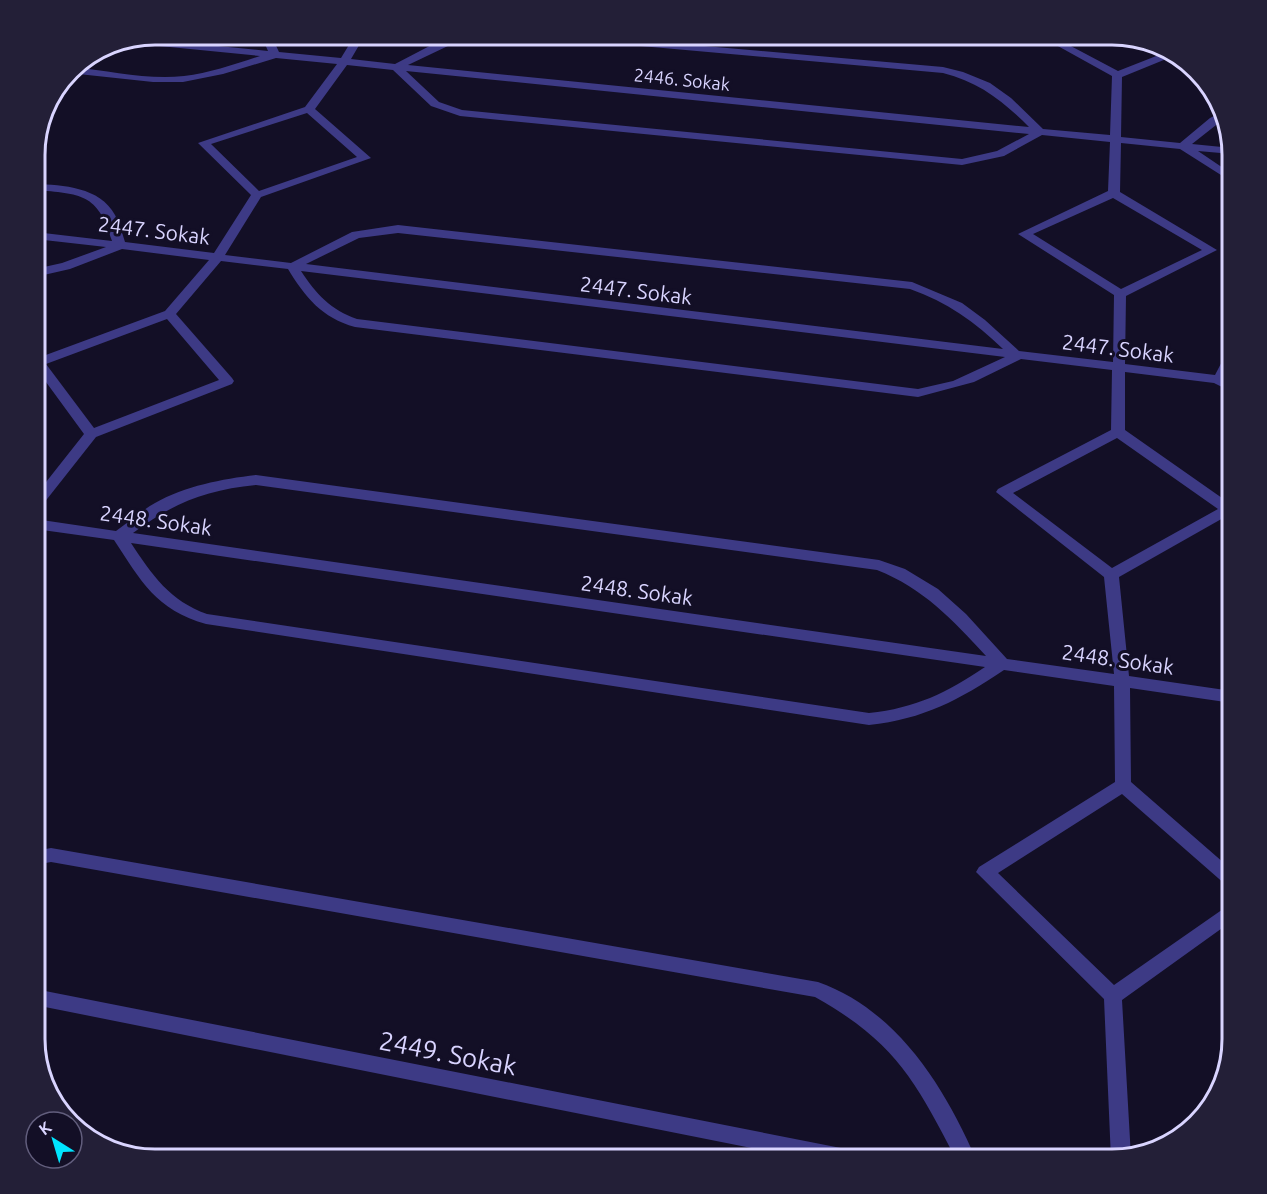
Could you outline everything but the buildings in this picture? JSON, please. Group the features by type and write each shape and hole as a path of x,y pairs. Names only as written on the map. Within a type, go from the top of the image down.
{"street":[{"name":"2446. Sokak","path":"178,45 1222,150"},
{"path":"84,71 153,79 183,79 219,72 275,55 271,45"},
{"path":"257,195 203,143 309,109 354,45"},
{"path":"439,45 396,67 435,104 447,110 476,115 962,162 1000,154 1040,132 990,86 974,78 943,70 663,45"},
{"path":"1062,45 1117,75 1162,57"},
{"path":"1114,193 1117,75"},
{"path":"45,359 169,314 217,258 257,195 365,158 309,109"},
{"path":"1216,120 1183,146 1222,172"},
{"path":"45,188 79,193 100,205 108,214 120,246 74,264 45,271"},
{"path":"1114,193 1211,250 1120,294"},
{"path":"1114,193 1024,234 1120,294"},
{"path":"398,229 912,286 950,300 968,310 1017,356 984,374 952,387 918,393 906,392 355,323 320,307 292,267 356,235 398,229"},
{"name":"2447. Sokak","path":"45,236 1222,381"},
{"path":"1118,432 1120,294"},
{"path":"45,492 91,434 227,381 169,314"},
{"path":"45,372 91,434"},
{"path":"1118,432 1222,505"},
{"path":"1118,432 1004,492 1111,575 1122,680 1123,785 1222,871"},
{"path":"256,480 879,565 907,576 933,591 1002,663 936,705 893,717 869,719 206,619 189,614 161,598 119,536 163,505 184,496 223,484 256,480"},
{"path":"1111,575 1222,512"},
{"name":"2448. Sokak","path":"45,525 1222,695"},
{"path":"1120,1148 1113,996 985,872 1123,785"},
{"path":"45,856 51,855 818,990 873,1021 901,1047 924,1078 961,1149"},
{"path":"1113,996 1222,919"},
{"name":"2449. Sokak","path":"45,999 801,1149"}]}
